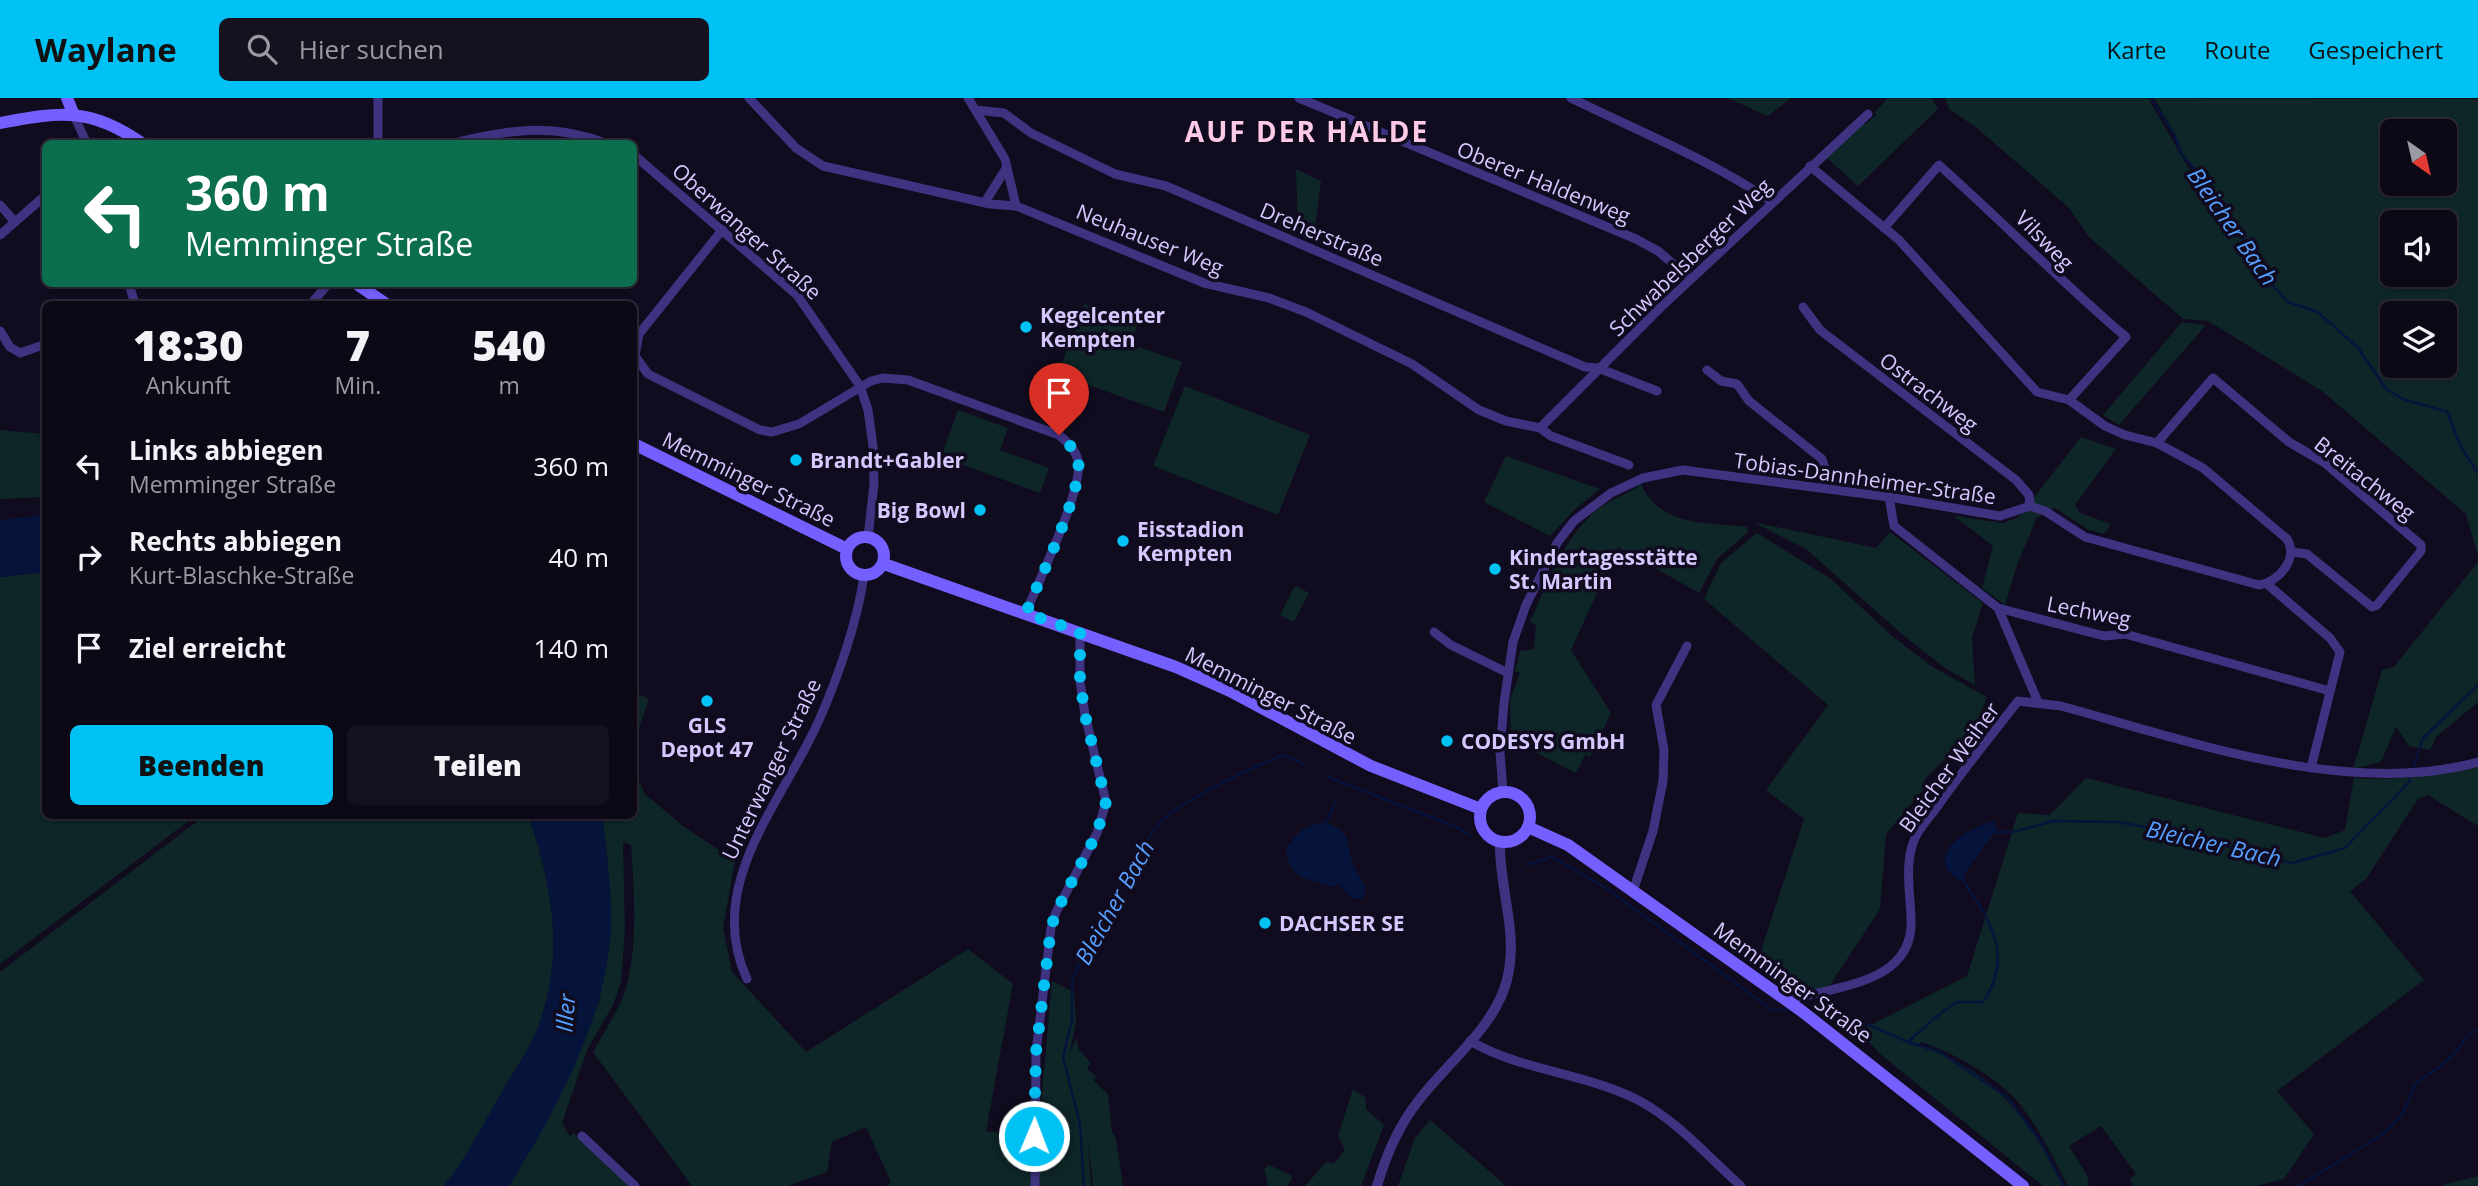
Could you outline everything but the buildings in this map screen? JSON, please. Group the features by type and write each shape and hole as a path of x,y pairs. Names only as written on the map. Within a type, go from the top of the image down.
{"main road":[{"path":"67,98 73,113"},
{"path":"0,123 73,113 102,121 136,140"},
{"path":"361,287 382,301"},
{"name":"Memminger Straße","path":"637,445 847,549"},
{"path":"864,575 873,574 884,564 883,549 868,537"},
{"name":"Memminger Straße","path":"864,575 848,565 847,549 856,540 868,537"},
{"name":"Memminger Straße","path":"884,564 1176,667 1230,691 1371,766 1481,808"},
{"path":"1503,792 1512,793 1526,802 1531,819 1528,827 1517,839 1500,842 1486,834 1480,817 1481,808 1490,797 1503,792"},
{"name":"Memminger Straße","path":"1528,827 1568,845 1788,1001 1871,1063 2023,1186"}],"street":[{"path":"378,98 378,140"},
{"name":"Neuhauser Weg","path":"750,98 796,148 823,166 985,202 1016,206 1205,283 1295,307 1412,364 1479,410 1517,424 1540,428"},
{"path":"968,98 1007,167 1016,206"},
{"name":"Oberer Haldenweg","path":"1299,98 1636,239 1658,251 1691,279"},
{"path":"1571,98 1729,173 1772,202"},
{"name":"Dreherstraße","path":"976,110 1004,113 1031,133 1115,174 1166,186 1585,367 1598,368 1657,391"},
{"path":"73,113 85,140"},
{"name":"Schwabelsberger Weg","path":"1540,428 1598,368 1868,114"},
{"path":"470,140 528,128 575,132 596,140"},
{"name":"Oberwanger Straße","path":"637,157 797,295 860,386 868,410 873,446 874,484 868,537"},
{"name":"Vilsweg","path":"1884,228 1939,165 2007,225 2067,288 2126,337 2069,400"},
{"path":"1810,166 1884,228 1924,267 2037,392 2069,400 2105,426 2125,435 2157,443 2203,468 2287,539 2292,552 2286,567 2267,584"},
{"path":"985,202 1007,167"},
{"path":"0,235 42,198"},
{"path":"0,205 15,222"},
{"path":"637,345 639,334 723,229"},
{"path":"314,301 325,287"},
{"name":"Ostrachweg","path":"1803,307 1820,330 2016,480 2029,495 2030,506"},
{"path":"0,331 10,347 20,353 42,345"},
{"path":"637,359 648,374 760,430 772,432 799,424 860,386 883,378 908,380 1059,435 1073,449 1078,459 1077,483 1026,613"},
{"path":"1707,370 1721,381 1737,384 1749,401 1822,459 1825,470 1822,488"},
{"name":"Breitachweg","path":"2157,443 2213,378 2289,442 2325,463 2421,545 2421,551 2377,605 2372,607 2307,554 2292,552"},
{"path":"1540,428 1551,436 1629,465"},
{"name":"Tobias-Dannheimer-Straße","path":"1503,792 1500,752 1508,673 1519,623 1557,543 1574,521 1611,494 1643,478 1683,470 1889,497 2000,516 2030,506"},
{"name":"Lechweg","path":"1889,497 1894,526 1998,608 2104,636 2125,634 2330,691"},
{"path":"2030,506 2045,511 2078,534 2097,541 2247,584 2267,584 2337,645 2339,661 2311,768"},
{"name":"Unterwanger Straße","path":"747,979 734,942 740,873 820,718 855,615 864,575"},
{"path":"1998,608 2038,702 2311,768 2355,774 2412,774 2478,762"},
{"path":"1035,1186 1036,1052 1051,928 1056,912 1102,822 1106,802 1085,715 1080,681 1080,632"},
{"path":"1434,632 1451,645 1508,673"},
{"path":"1633,891 1653,831 1663,780 1664,750 1656,705 1687,646"},
{"name":"Bleicher Weiher","path":"1788,1001 1869,980 1905,953 1911,940 1909,863 1913,841 2018,701 2038,702"},
{"path":"1377,1186 1384,1163 1404,1121 1470,1041 1507,983 1513,946 1500,842"},
{"path":"1470,1041 1514,1062 1611,1089 1637,1100 1706,1150 1741,1186"},
{"path":"582,1136 635,1186"}],"green space":[{"path":"1727,98 1791,98 1768,116"},
{"path":"1888,98 1932,98 1938,109 1858,186 1827,158 1828,154 1861,123 1866,124 1876,115 1875,112"},
{"path":"1945,98 2148,98 2188,167 2208,188 2224,219 2231,221 2211,186 2182,153 2175,134 2154,98 2478,99 2478,557 2466,514 2322,391 2208,321 2183,319 2089,237 2069,208 1977,128 1949,109"},
{"path":"1296,169 1321,181 1314,236 1298,231"},
{"path":"1084,304 1138,323 1131,344 1182,362 1164,412 1058,374"},
{"path":"2182,322 2206,325 2119,425 2103,415"},
{"path":"1185,386 1310,435 1278,515 1153,466"},
{"path":"958,410 1008,428 1000,450 1049,468 1040,493 941,457"},
{"path":"0,430 42,434 42,497 0,499"},
{"path":"2081,437 2116,449 2075,505 2080,513 2111,524 2104,534 2089,530 2055,508 2037,517 2017,565 2005,605 1982,588 1993,546 1954,516 2003,523 2019,517"},
{"path":"1506,456 1600,489 1574,510 1550,536 1484,502"},
{"path":"1641,484 1660,508 1672,515 1700,523 1747,527 1748,532 1717,559 1699,593 1618,547 1571,650 1611,713 1590,757 1585,755 1576,773 1511,740 1510,699 1520,673 1515,671 1520,651 1534,649 1536,625 1530,622 1550,576 1575,533 1598,509"},
{"path":"1753,522 1876,548 1890,532 1983,603 1972,638 1975,685 1945,668 1903,635 1806,549"},
{"path":"1757,533 1831,579 1892,636 1931,666 1987,697 1974,730 1925,779 1923,790 1886,834 1880,909 1830,985 1808,992 1758,960 1804,819 1766,790 1828,705 1704,599 1721,563"},
{"path":"2478,562 2478,702 2436,737 2430,750 2409,746 2396,727 2381,762 2353,769 2382,670 2394,667"},
{"path":"42,572 42,819 191,819 0,964 0,577"},
{"path":"1295,586 1309,593 1294,622 1280,615"},
{"path":"637,693 649,699 637,734"},
{"path":"2478,764 2478,826 2428,795 2418,799 2366,879 2350,891 2424,980 2277,1091 2314,1134 2284,1179 2255,1186 2133,1186 2130,1179 2136,1174 2101,1126 2069,1146 2087,1175 2089,1186 2068,1186 2041,1135 2015,1099 1977,1068 1921,1042 1919,1045 1969,1069 2007,1100 2037,1139 2065,1186 2043,1186 1879,1053 1859,1031 1967,976 2018,813 2050,815 2086,778 2325,838 2345,830 2354,778 2417,777"},
{"path":"637,777 645,794 683,826 735,861 723,927 732,972 806,1052 968,949 1013,984 986,1131 1038,1138 1052,981 1074,992 1076,1023 1069,1055 1076,1038 1079,1050 1091,1063 1087,1068 1096,1077 1093,1080 1108,1094 1112,1132 1116,1138 1123,1186 1093,1186 1088,1138 1091,1186 1041,1186 1033,1181 1031,1186 886,1186 891,1182 866,1127 832,1142 827,1172 788,1186 692,1186 593,1052 627,985 633,951 631,845 623,842 625,930 621,982 613,1005 587,1050 562,1123 570,1136 574,1133 629,1186 509,1186 553,1109 600,1000 608,865 602,819 637,819"},
{"path":"200,819 530,819 549,894 552,971 539,1025 467,1153 444,1186 0,1186 0,972"},
{"path":"1353,1089 1366,1098 1366,1109 1384,1125 1361,1186 1305,1186 1326,1162 1334,1163 1345,1150 1338,1136"},
{"path":"1430,1120 1506,1186 1398,1186 1415,1138"},
{"path":"1269,1165 1291,1175 1292,1179 1287,1186 1268,1186 1264,1169"},
{"path":"2478,1176 2478,1186 2442,1186 2446,1184"}],"water":[{"path":"42,515 42,572 0,577 0,520"},
{"name":"Iller","path":"530,819 602,819 610,886 611,928 600,995 576,1063 544,1127 509,1186 444,1186 467,1153 526,1052 539,1025 547,998 552,971 552,920"},
{"path":"1994,821 1997,829 1964,874 1967,879 1959,880 1947,869 1947,852 1952,844 1968,832"},
{"path":"1323,822 1344,833 1353,864 1366,889 1363,898 1353,899 1339,884 1331,887 1302,877 1291,865 1286,849 1290,843 1306,828"}],"waterway":[{"name":"Bleicher Bach","path":"2151,98 2174,134 2181,153 2210,187 2273,286 2288,302 2318,312 2358,348 2386,389 2403,399 2447,412 2461,447 2478,473"},
{"name":"Bleicher Bach","path":"2413,769 2423,738 2478,685"},
{"name":"Bleicher Bach","path":"1084,1186 1080,1125 1063,1057 1072,1020 1072,980 1084,954 1086,942 1147,840 1166,817 1216,786 1284,755 1303,764"},
{"name":"Bleicher Bach","path":"1994,832 2013,832 2053,821 2118,822 2202,838 2257,856 2292,863 2345,848 2409,782 2411,775"},
{"name":"Bleicher Bach","path":"1328,777 1459,828 1470,836"},
{"path":"1326,823 1337,799"},
{"name":"Bleicher Bach","path":"1527,865 1552,857 1606,888 1772,1010 1787,1010"},
{"name":"Bleicher Bach","path":"1820,1004 1908,1042 1957,1002 1983,1002 1992,986 1998,954 1990,924 1963,881"},
{"path":"2299,1186 2386,1132 2403,1113 2416,1083 2443,1064 2467,1036 2478,1029"},
{"path":"1908,1042 1940,1052 2007,1097 2039,1139 2064,1186"}],"place":[{"name":"Kegelcenter Kempten","path":"1026,327"},
{"name":"Brandt+Gabler","path":"796,460"},
{"name":"Big Bowl","path":"980,510"},
{"name":"Eisstadion Kempten","path":"1123,541"},
{"name":"Kindertagesstätte St. Martin","path":"1495,569"},
{"name":"GLS Depot 47","path":"707,701"},
{"name":"CODESYS GmbH","path":"1447,741"},
{"name":"DACHSER SE","path":"1265,923"}],"district":[{"name":"AUF DER HALDE","path":"1307,131"}],"route":[{"path":"1034,1136 1036,1052 1051,928 1056,912 1102,822 1106,802 1085,715 1080,681 1080,632 1026,613 1077,483 1078,459 1068,442 1059,435"}]}
